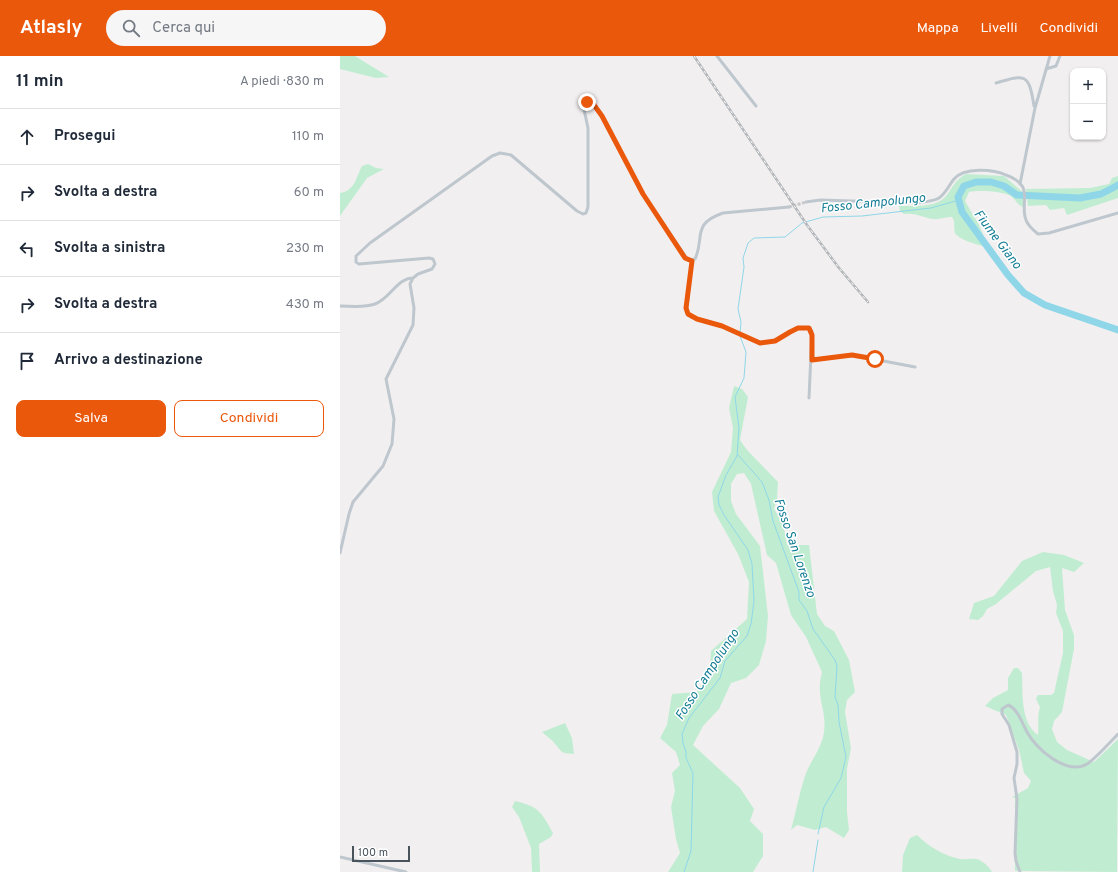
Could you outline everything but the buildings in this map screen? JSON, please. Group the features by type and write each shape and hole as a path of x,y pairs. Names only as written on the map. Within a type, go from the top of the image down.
{"street":[{"path":"717,56 756,106"},
{"path":"1020,184 1035,108 1050,56"},
{"path":"1046,70 1056,66 1060,56"},
{"path":"996,83 1022,76 1025,78 1032,94 1035,108"},
{"path":"340,306 375,304 384,299 405,280 432,269 435,266 435,261 429,258 359,264 356,262 356,256 370,243 492,156 500,153 511,154 577,211 583,214 586,213 588,207 588,128 583,105 587,102 594,105 602,116 643,194 685,258 692,261"},
{"path":"806,202 820,200 882,202 930,201 938,198 944,193 954,179 965,172 1005,174 1020,184 1025,193 1025,220 1030,228 1038,234 1056,231 1118,213"},
{"path":"789,207 722,213 712,216 701,229 697,256 692,261 686,308 688,314 697,319 732,330 752,340 768,343 775,341 798,328 809,328 812,335 812,360 808,383 809,398"},
{"path":"340,553 353,502 383,466 392,444 394,419 386,379 414,325 414,308 410,292 410,284 413,278"},
{"path":"812,360 852,355 916,367"},
{"path":"1020,872 1015,853 1017,798 1014,778 1017,764 1017,752 1009,725 1002,714 1002,709 1008,705 1012,706 1028,733 1044,752 1054,760 1078,767 1086,765 1095,758 1118,734"},
{"path":"340,857 406,872"}],"green space":[{"path":"340,56 355,56 389,77 376,78 340,69"},
{"path":"368,164 376,168 384,169 367,178 340,216 340,193 345,192 352,186 362,166"},
{"path":"966,174 1004,176 1024,193 1023,207 1019,205 1012,197 1004,193 985,191 969,192 965,201 979,225 987,244 984,246 968,241 957,235 955,233 954,221 952,217 932,219 904,214 900,211 899,206 926,205 940,201 947,195 954,184"},
{"path":"1118,176 1118,198 1067,215 1064,208 1050,210 1046,205 1028,206 1026,189 1090,188 1109,184 1112,178"},
{"path":"734,386 742,389 748,397 740,440 747,450 778,482 777,499 774,509 783,523 787,545 809,545 817,614 825,626 834,631 849,660 855,692 847,700 845,712 851,748 847,769 847,812 849,830 844,838 826,827 815,830 797,825 791,830 805,776 823,738 824,716 820,696 820,681 822,672 806,637 791,615 776,563 767,555 751,484 744,473 737,474 731,484 731,501 736,514 760,546 768,616 766,641 759,665 746,678 731,683 719,709 703,726 693,745 740,788 754,809 750,821 763,834 763,856 753,872 668,872 680,853 676,839 671,807 675,791 672,773 680,765 676,752 660,738 667,725 672,694 697,692 710,670 711,651 747,619 749,582 738,554 714,511 712,492 731,452 733,428 729,408"},
{"path":"1043,552 1064,555 1084,563 1074,572 1062,568 1065,610 1074,635 1074,649 1062,712 1054,721 1052,729 1057,742 1067,750 1094,762 1118,739 1117,872 1015,871 1015,798 1012,797 1028,788 1031,781 1024,773 1019,750 1006,715 985,706 993,698 1008,690 1008,678 1014,668 1018,668 1022,673 1025,715 1028,723 1038,735 1038,717 1040,707 1036,699 1038,695 1051,695 1054,693 1063,653 1063,631 1056,613 1057,605 1053,591 1050,567 1036,571 996,604 987,609 983,616 978,620 969,619 974,603 994,596 1022,561"},
{"path":"565,723 572,738 574,754 562,752 553,741 542,732"},
{"path":"515,801 535,808 539,811 553,833 551,837 539,844 540,872 532,872 531,848 519,817 512,807"},
{"path":"917,835 931,847 948,856 960,859 979,860 986,864 992,872 902,872 903,855 910,838"}],"waterway":[{"name":"Fiume Giano","path":"1118,185 1101,194 1080,198 1017,195 1004,186 991,182 976,182 964,186 958,197 962,212 1008,275 1024,293 1045,305 1118,330"},
{"name":"Fosso Campolungo","path":"740,333 741,322 738,309 744,267 743,258 748,243 754,238 785,237 802,223 823,217 862,216 931,208 959,200"},
{"name":"Fosso Campolungo","path":"684,872 691,851 693,773 686,758 682,734 689,718 720,678 725,661 747,636 751,624 754,601 752,564 748,550 724,515 719,505 718,497 726,475 737,456 739,428 735,397 744,378 746,352 740,336"},
{"name":"Fosso San Lorenzo","path":"738,455 762,482 769,500 773,521 799,592 799,600 807,611 813,629 835,660 837,666 835,697 838,705 839,722 846,757 841,778 824,807 818,834"},
{"name":"Fosso San Lorenzo","path":"813,872 818,840"}],"tunnel":[{"path":"789,207 806,202"}],"railway":[{"path":"694,56 807,225 839,268 868,302"}],"route":[{"path":"587,102 594,105 602,116 643,194 685,258 692,261 686,308 691,317 722,326 760,343 768,343 781,339 798,328 805,327 812,331 812,360 852,355 875,359"}]}
